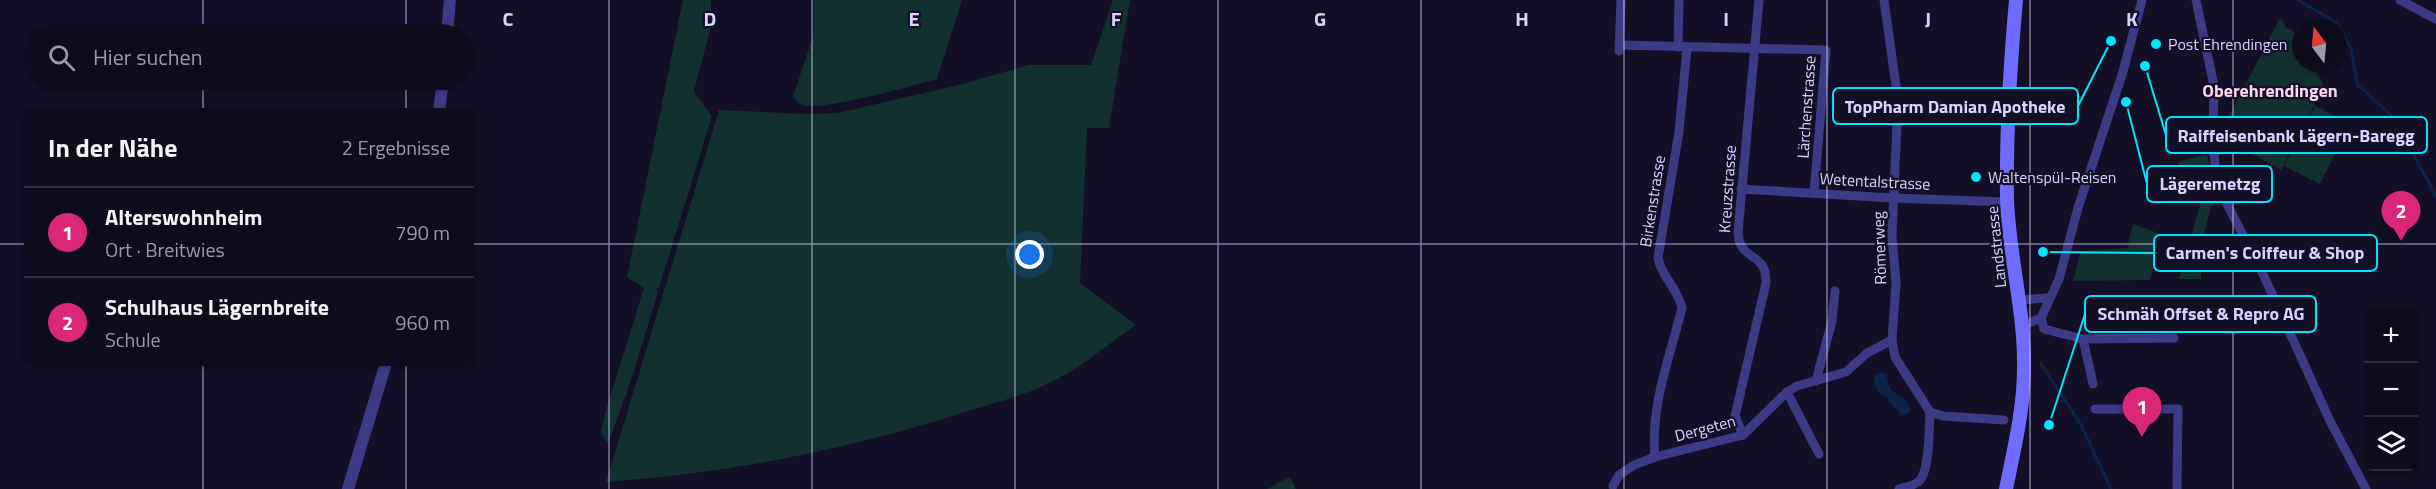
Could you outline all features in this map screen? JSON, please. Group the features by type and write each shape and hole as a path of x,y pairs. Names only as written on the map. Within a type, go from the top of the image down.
{"main road":[{"name":"Landstrasse","path":"2006,489 2022,407 2025,367 2007,202 2007,124 2016,0"}],"street":[{"path":"448,24 450,0"},
{"name":"Lärchenstrasse","path":"1621,0 1619,48 1826,50 1814,193"},
{"name":"Birkenstrasse","path":"1655,457 1653,438 1658,404 1682,308 1679,294 1661,272 1658,258 1679,132 1683,48 1679,0"},
{"name":"Kreuzstrasse","path":"1743,435 1735,416 1766,283 1766,270 1761,262 1743,251 1738,241 1759,0"},
{"name":"Römerweg","path":"1884,0 1898,100 1892,236 1896,283 1892,339 1895,357 1930,412"},
{"path":"2142,0 2122,75 2078,208 2059,279 2040,318 2043,329 2084,339 2174,338"},
{"path":"2196,0 2214,86 2213,143 2216,173 2224,198 2263,274 2335,430 2366,489"},
{"path":"2400,0 2436,19"},
{"path":"439,108 442,90"},
{"name":"Wetentalstrasse","path":"1741,189 2007,202"},
{"path":"1816,381 1832,321 1835,291"},
{"path":"2019,300 2048,298"},
{"path":"2022,326 2040,318"},
{"name":"Dergeten","path":"1613,486 1619,475 1634,465 1655,457 1743,435 1787,392 1846,372 1867,353 1892,339"},
{"path":"2084,339 2094,384"},
{"path":"348,489 385,366"},
{"path":"1787,392 1819,454"},
{"path":"2095,409 2178,409 2177,489"},
{"path":"1899,489 1917,483 1921,479 1926,463 1930,412 1943,416 2004,420"}],"green space":[{"path":"683,0 711,0 711,26 694,91 712,116 659,288 656,289 658,292 633,374 608,444 601,432 606,410 644,288 627,277"},
{"path":"813,0 962,0 937,79 868,97 814,106 803,105 793,96 813,37"},
{"path":"1113,0 1130,0 1109,128 1087,128 1080,283 1136,325 1081,365 1035,390 915,427 828,449 741,466 606,482 719,110 804,114 838,113 963,84 1028,65 1091,65"},
{"path":"2280,18 2292,31 2292,72 2317,72 2324,86 2281,170 2229,141 2235,127 2226,122"},
{"path":"2315,106 2359,127 2353,139 2345,134 2320,184 2284,166"},
{"path":"2207,154 2218,203 2211,206 2201,245 2201,279 2179,279 2201,201 2185,196 2187,190 2171,184 2178,162"},
{"path":"2133,224 2164,235 2150,280 2073,281 2081,251 2127,248"},
{"path":"1290,477 1296,489 1267,489"}],"water":[{"path":"1880,372 1886,374 1890,389 1906,400 1911,408 1908,414 1901,415 1887,397 1878,391 1874,376"}],"waterway":[{"path":"2298,0 2337,23 2351,48 2357,84 2393,117 2436,196"},
{"path":"2041,364 2081,425 2111,489"}],"place":[{"name":"TopPharm Damian Apotheke","path":"2111,41"},
{"name":"Post Ehrendingen","path":"2156,44"},
{"name":"Raiffeisenbank Lägern-Baregg","path":"2145,66"},
{"name":"Lägeremetzg","path":"2126,102"},
{"name":"Waltenspül-Reisen","path":"1976,177"},
{"name":"Schulhaus Lägernbreite","path":"2401,241"},
{"name":"Carmen's Coiffeur & Shop","path":"2043,252"},
{"name":"Schmäh Offset & Repro AG","path":"2049,425"},
{"name":"Alterswohnheim","path":"2142,437"}],"district":[{"name":"Oberehrendingen","path":"2270,90"}]}
